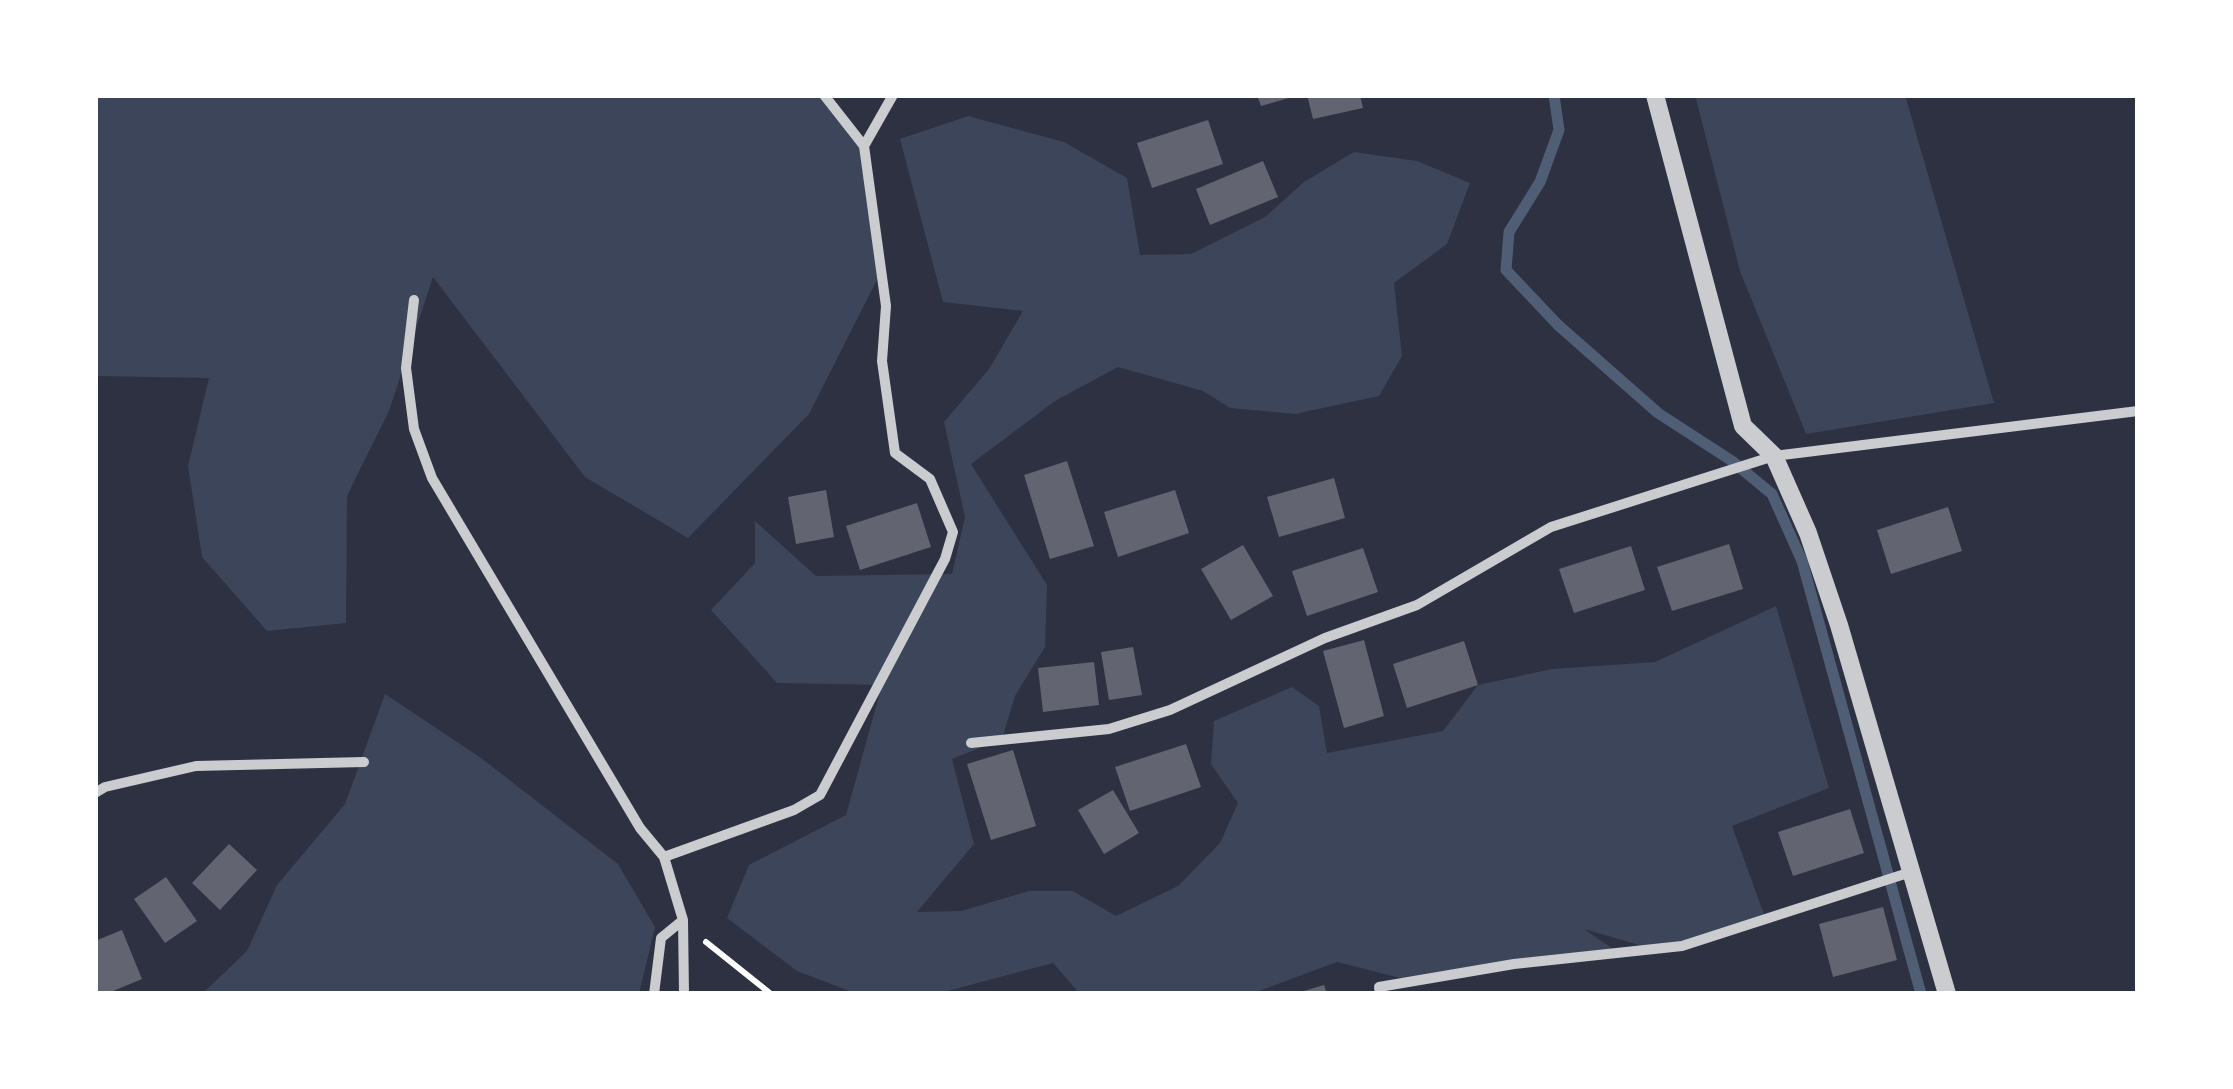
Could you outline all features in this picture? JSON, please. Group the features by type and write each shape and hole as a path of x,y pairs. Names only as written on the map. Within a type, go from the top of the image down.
{"street":[{"path":"664,858 794,810 820,794 945,559 953,532 930,478 895,453 882,362 886,306 864,146 824,95"},
{"path":"864,146 892,95"},
{"path":"1655,95 1743,426 1774,456 1808,533 1839,625 1946,994"},
{"path":"414,300 406,368 414,429 432,478 640,828 664,858 682,920 684,994"},
{"path":"971,743 1109,729 1170,710 1325,638 1417,606 1551,526 1774,456 2138,411"},
{"path":"95,793 105,787 196,766 364,762"},
{"path":"1380,994 1379,987 1497,967 1682,946 1910,872"},
{"path":"654,994 661,938 682,920"}],"path":[{"path":"682,920 771,994"}],"shaded area":[{"path":"95,95 824,95 864,146 881,272 809,414 688,538 585,477 433,277 389,411 347,496 346,623 267,631 202,557 188,466 209,378 95,376"},
{"path":"1695,95 1905,95 1994,403 1806,434 1740,271"},
{"path":"968,116 1064,142 1127,178 1140,255 1191,254 1265,217 1304,182 1354,152 1417,161 1470,183 1447,244 1394,283 1402,356 1379,396 1295,414 1230,408 1203,391 1118,367 1055,401 971,464 1047,585 1045,647 1015,696 1002,739 952,759 974,844 917,912 961,911 1029,891 1073,891 1116,916 1178,886 1220,843 1238,803 1211,764 1214,721 1292,687 1319,706 1327,753 1443,731 1478,685 1552,669 1655,662 1776,606 1829,788 1732,826 1766,920 1653,949 1584,929 1619,953 1412,981 1337,962 1251,994 1080,994 1053,963 936,994 880,994 852,992 797,971 727,918 749,865 846,815 882,685 777,683 711,610 755,563 755,521 816,576 952,574 965,517 944,422 989,369 1023,311 943,302 900,139"},
{"path":"385,694 481,758 618,864 655,927 639,994 202,994 247,951 277,885 345,804"}],"building":[{"path":"1257,95 1296,95 1296,96 1261,106"},
{"path":"1307,95 1360,95 1363,108 1313,119"},
{"path":"1208,120 1223,164 1152,188 1137,143"},
{"path":"1263,161 1278,197 1210,225 1196,189"},
{"path":"1067,461 1094,546 1050,559 1024,475"},
{"path":"1334,478 1345,518 1279,537 1267,497"},
{"path":"826,490 834,537 796,544 788,497"},
{"path":"1175,490 1189,533 1118,557 1104,512"},
{"path":"917,503 931,547 860,570 846,526"},
{"path":"1948,507 1962,551 1891,574 1877,530"},
{"path":"1729,544 1743,589 1672,611 1657,567"},
{"path":"1243,545 1273,596 1231,620 1201,569"},
{"path":"1631,546 1645,590 1574,613 1559,569"},
{"path":"1363,548 1378,592 1307,616 1292,571"},
{"path":"1364,640 1384,716 1344,728 1323,651"},
{"path":"1464,641 1478,685 1407,708 1393,664"},
{"path":"1133,647 1142,695 1109,700 1101,652"},
{"path":"1094,662 1099,705 1043,712 1038,668"},
{"path":"1186,744 1201,787 1130,811 1115,767"},
{"path":"1013,750 1036,826 991,840 967,764"},
{"path":"1113,790 1139,833 1104,854 1078,810"},
{"path":"1850,809 1864,853 1793,876 1778,832"},
{"path":"229,844 257,870 220,910 192,883"},
{"path":"166,877 197,921 165,943 134,899"},
{"path":"1883,907 1897,960 1833,977 1819,924"},
{"path":"122,930 142,979 106,994 95,994 95,941"},
{"path":"1324,985 1327,994 1297,994 1297,993"}],"waterway":[{"path":"1554,95 1559,130 1540,182 1509,232 1506,270 1558,325 1658,413 1732,461 1772,494 1802,561 1921,994"}]}
